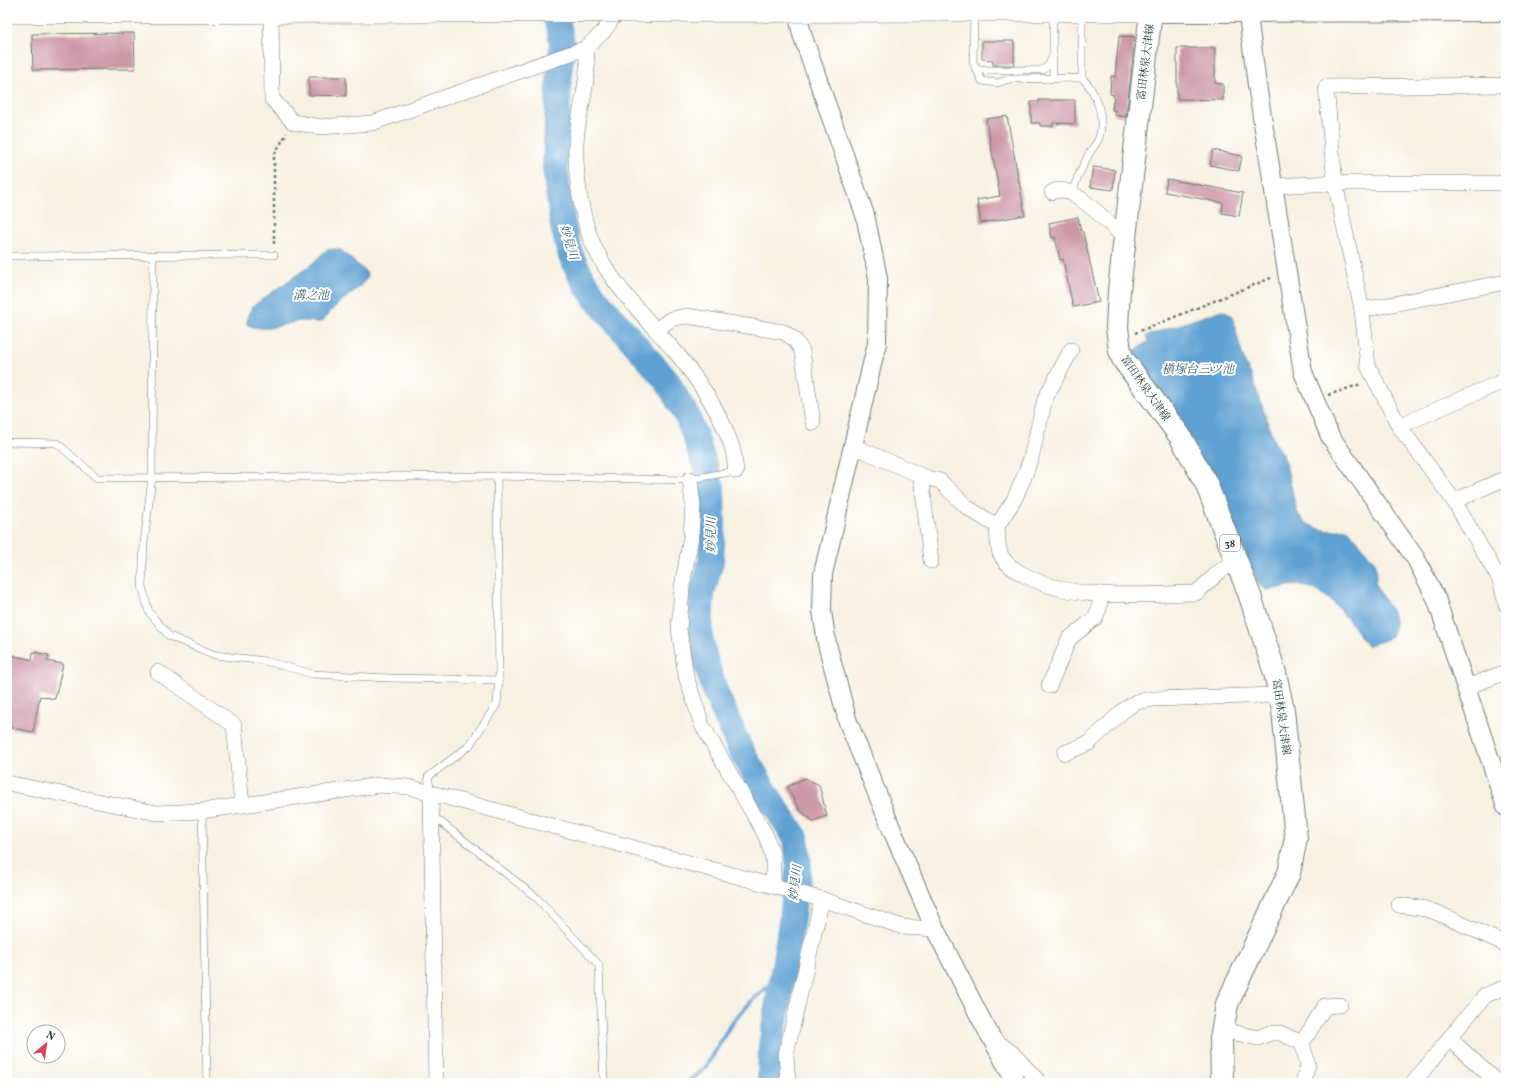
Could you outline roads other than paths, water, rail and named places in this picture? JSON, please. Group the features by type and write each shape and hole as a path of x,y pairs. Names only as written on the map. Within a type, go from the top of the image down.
{"main road":[{"path":"7,13 161,10 270,13 317,9 433,12 1082,11 1151,9"},
{"name":"富田林泉大津線","path":"1222,1083 1221,1039 1227,1004 1290,873 1296,838 1283,710 1273,666 1250,596 1206,483 1180,436 1123,359 1118,339 1117,327 1119,290 1151,9 1506,10"}],"street":[{"path":"270,13 272,99 293,122 321,127 372,123 586,48 604,31 620,7"},
{"path":"796,7 802,34 865,215 878,278 877,343 823,574 822,611 827,644 848,722 892,830 936,929 990,1036 1016,1083"},
{"path":"1247,9 1254,86 1288,271 1303,372 1330,436 1416,559 1436,598 1506,807"},
{"path":"586,48 588,68 577,134 577,171 581,206 590,237 602,262 630,301 679,356 705,393 722,423 732,448 736,470"},
{"path":"1506,85 1326,87 1335,183 1362,310 1368,366 1399,426 1454,501 1503,578 1506,604"},
{"path":"1273,186 1335,183 1506,182"},
{"path":"1052,192 1062,190 1072,193 1083,200 1125,238"},
{"path":"1362,310 1506,282"},
{"path":"656,330 671,318 687,316 784,332 795,340 802,351 813,423"},
{"path":"1071,350 1045,399 1031,458 1024,477 1014,500 997,526 1000,554 1010,567 1031,580 1054,588 1092,594 1196,593 1219,572 1236,560"},
{"path":"1399,426 1506,380"},
{"path":"853,446 921,476 940,481 968,508 997,526"},
{"path":"921,476 930,561"},
{"path":"1454,501 1506,478"},
{"path":"690,479 693,505 691,537 682,587 679,630 686,676 702,725 766,836 773,857 773,886"},
{"path":"1049,686 1069,639 1095,618 1099,609 1101,594"},
{"path":"158,672 234,725 242,805"},
{"path":"1467,687 1506,672"},
{"path":"1065,754 1089,743 1124,710 1136,702 1153,699 1280,695"},
{"path":"7,783 157,813 202,811 379,785 409,787 822,899 902,927 936,929"},
{"path":"431,793 436,1083"},
{"path":"788,1083 786,1054 822,899"},
{"path":"1399,905 1426,909 1440,914 1506,946"},
{"path":"1413,1083 1486,995 1506,987"},
{"path":"1303,1083 1308,1065 1302,1043 1325,1006 1340,1005"},
{"path":"1223,1030 1258,1038 1270,1033 1280,1033 1302,1043"},
{"path":"990,1036 1012,1052 1040,1083"},
{"path":"1449,1038 1498,1083"}],"lane":[{"path":"969,11 973,62 982,81 997,82 1010,79 1082,78"},
{"path":"1052,11 1053,79"},
{"path":"1072,193 1076,179 1098,138 1101,121 1096,100 1089,85 1082,78 1082,11"},
{"path":"975,68 988,70 1042,70 1048,66 1053,56"},
{"path":"153,255 152,477 144,542 142,586 148,612 169,636 215,655 265,662 313,674 389,678 498,680"},
{"path":"7,256 274,255"},
{"path":"7,442 57,443 97,478 496,476 685,480 736,470"},
{"path":"431,793 428,777 469,746 497,704 496,476"},
{"path":"202,811 207,1083"},
{"path":"431,815 537,898 599,965 604,1083"}],"water":[{"name":"溝之池","path":"326,250 341,250 367,273 368,276 360,286 336,305 326,319 320,322 301,321 267,328 253,327 247,324 248,315 253,306 312,264"},
{"name":"槇塚台三ツ池","path":"1222,310 1232,316 1244,361 1252,377 1274,441 1285,460 1297,512 1304,522 1316,528 1329,531 1348,529 1376,564 1377,573 1375,581 1381,595 1392,612 1395,623 1392,635 1385,640 1367,646 1332,601 1313,589 1298,585 1267,590 1261,587 1213,477 1141,369 1133,352 1148,341 1146,336"}],"waterway":[{"name":"妙見川","path":"552,7 559,28 562,44 555,169 563,227 571,256 582,278 596,299 667,381 686,414 695,436 712,488 713,529 711,561 702,593 700,638 707,666 715,691 740,749 768,796 796,838 799,865 771,1046 770,1083"},
{"path":"687,1083 705,1068 731,1024 753,999 783,975"}]}
